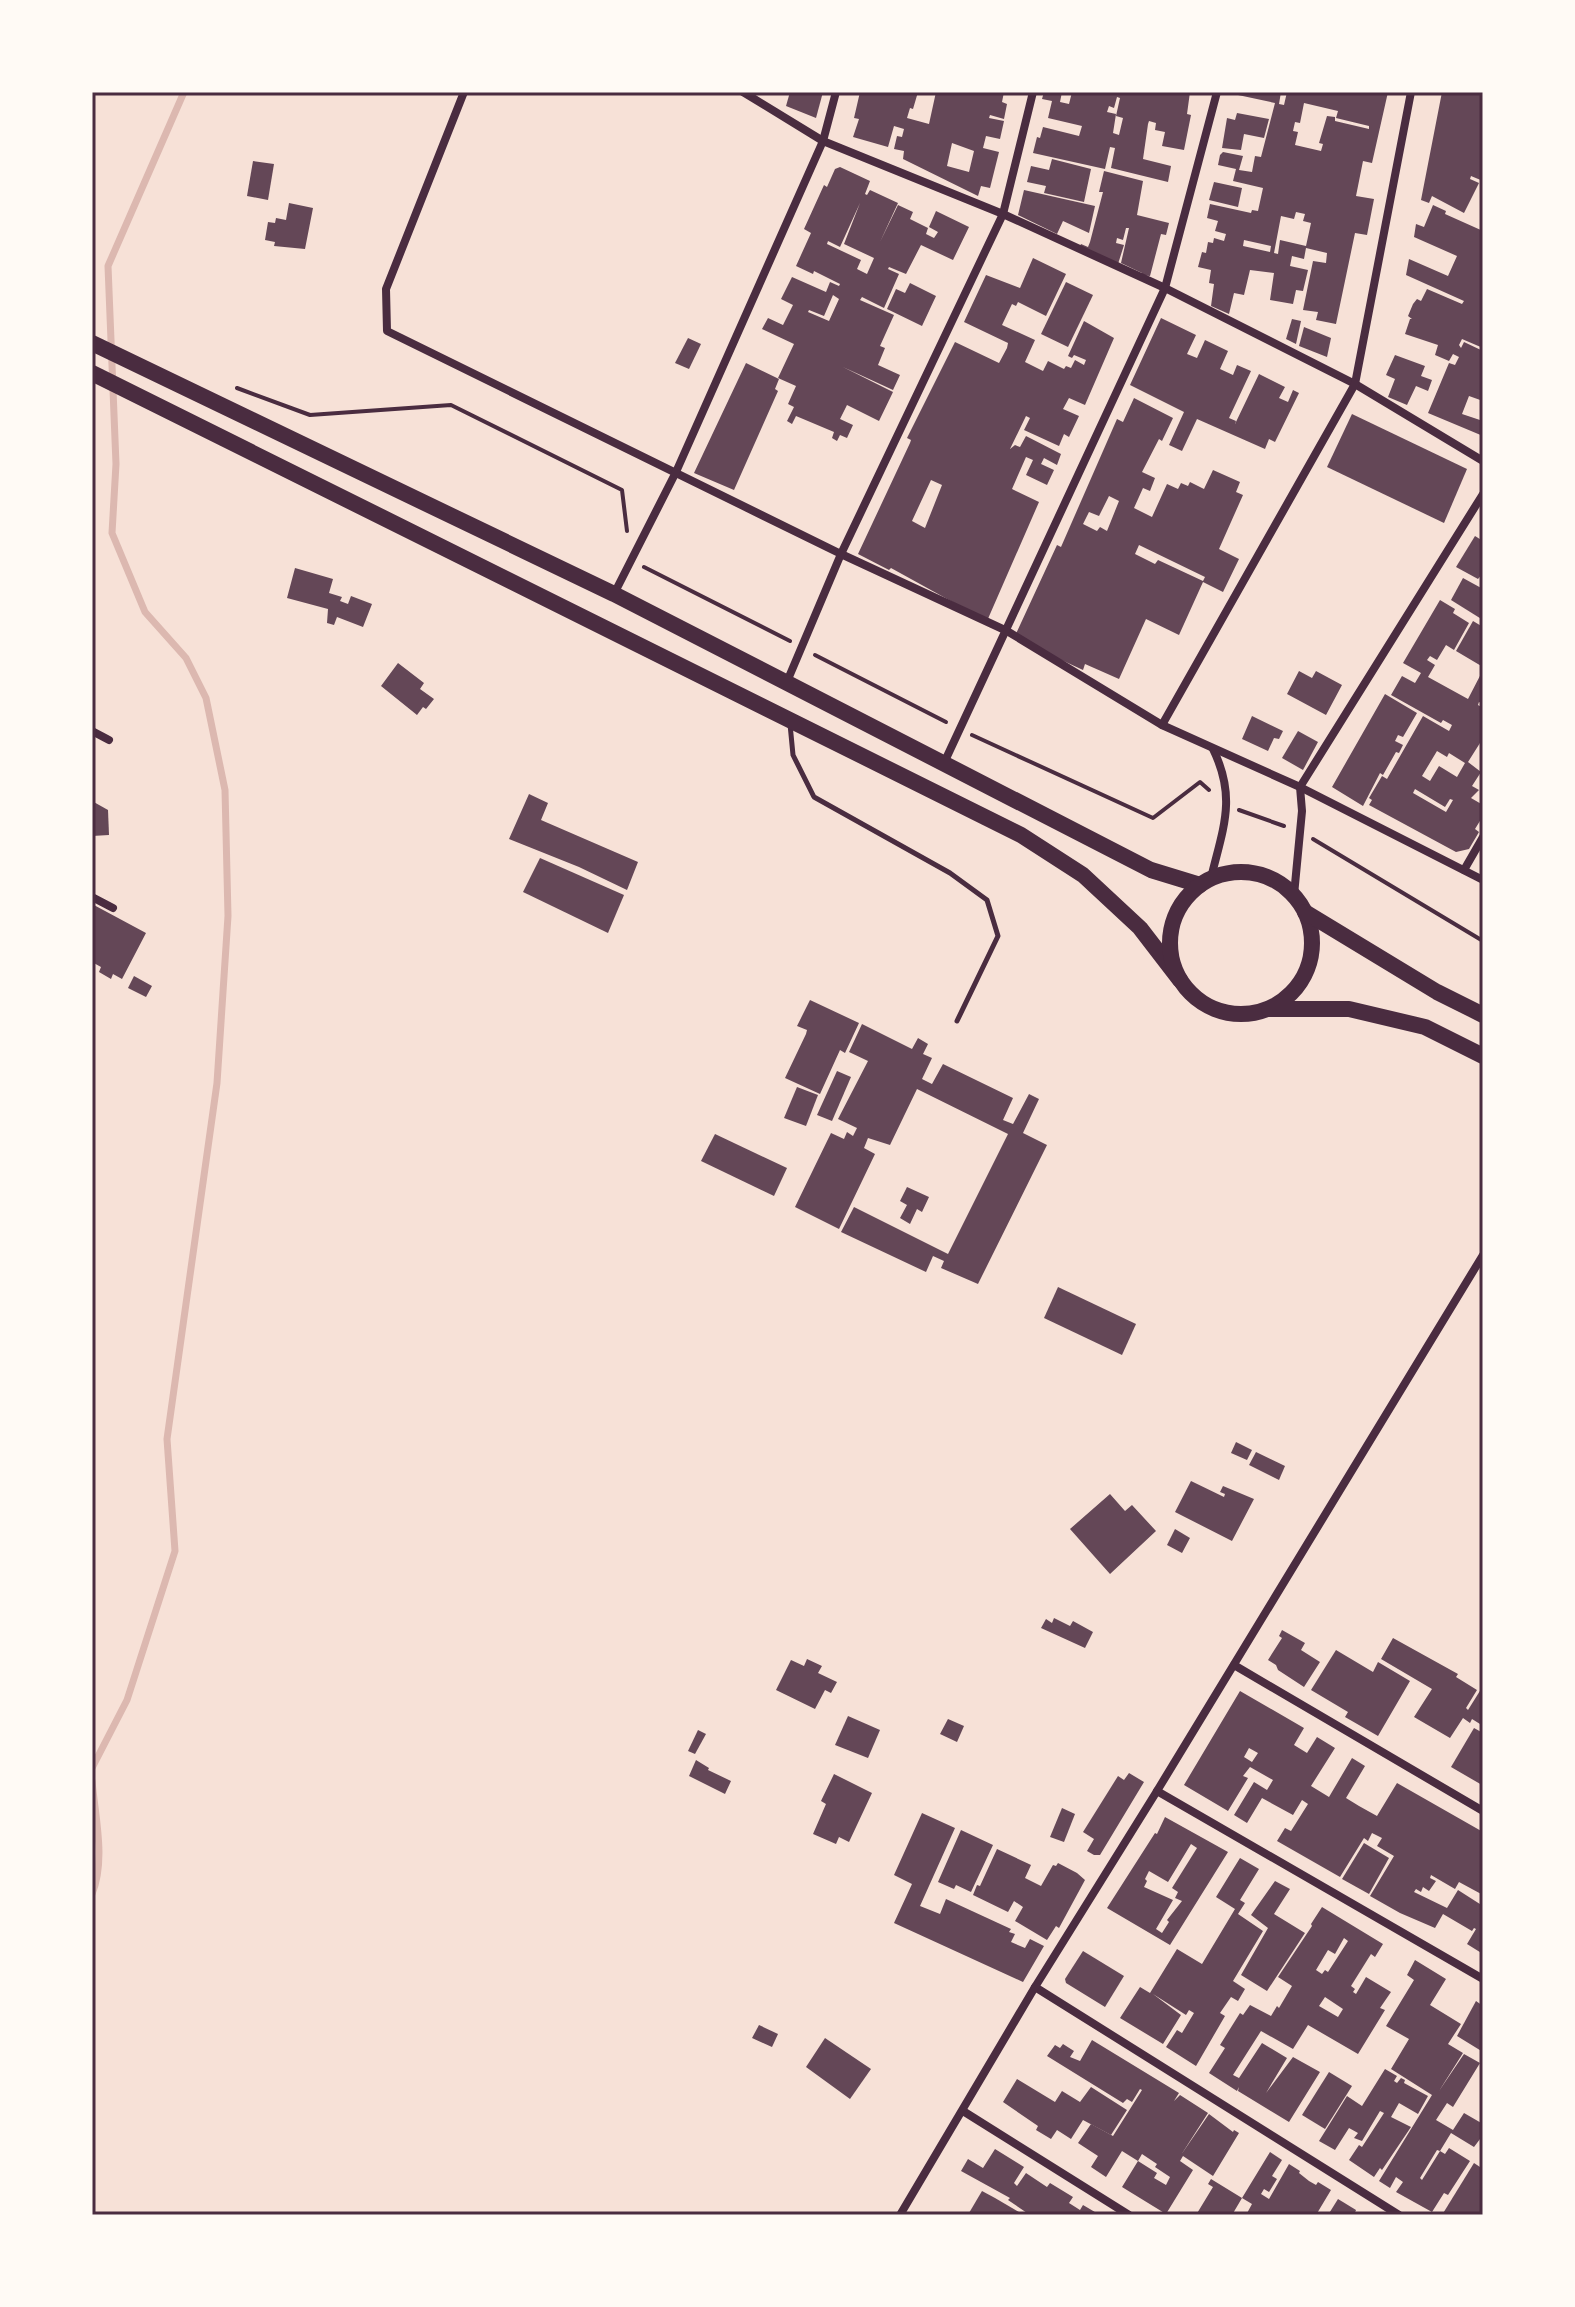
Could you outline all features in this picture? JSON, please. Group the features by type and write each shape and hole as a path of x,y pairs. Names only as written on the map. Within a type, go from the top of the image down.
{"main road":[{"path":"92,343 614,594 1151,870 1206,881"},
{"path":"92,373 1021,835 1083,875 1140,928 1197,999 1219,1010 1243,1014 1267,1009 1349,1009 1425,1027 1483,1056"},
{"path":"1180,980 1171,956 1171,929 1181,904 1206,881 1233,872 1255,873 1276,880 1294,895 1305,912 1312,934 1310,957 1302,979 1287,997 1267,1009"},
{"path":"1305,912 1437,992 1483,1015"}],"street":[{"path":"464,92 386,289 387,331 841,554 1007,631 1162,725 1300,787 1483,880"},
{"path":"743,92 823,141 1003,214 1165,288 1355,384 1483,461"},
{"path":"614,594 676,472 823,141 836,92"},
{"path":"786,684 841,554 1003,214 1033,92"},
{"path":"944,763 1165,288 1217,92"},
{"path":"1162,725 1355,384 1411,92"},
{"path":"1294,895 1302,811 1300,787 1483,494"},
{"path":"92,731 109,740"},
{"path":"1206,881 1228,806 1224,770 1213,748"},
{"path":"1464,870 1483,837"},
{"path":"92,897 113,908"},
{"path":"900,2215 1035,1987 1483,1255"},
{"path":"1234,1665 1483,1811"},
{"path":"1157,1791 1483,1979"},
{"path":"1035,1987 1399,2215"},
{"path":"963,2111 1129,2215"}],"lane":[{"path":"789,720 793,755 814,797 950,873 987,900 998,936 957,1021"}],"building":[{"path":"790,92 823,92 816,118 786,106"},
{"path":"860,92 918,92 907,118 929,124 936,92 969,95 969,92 1004,92 1002,102 1007,104 1004,119 990,115 989,118 1004,121 1000,139 986,136 983,148 999,152 990,188 981,186 978,196 903,159 904,151 894,149 897,136 902,137 904,129 894,126 888,147 853,137 859,119 854,118","holes":["952,143 974,151 969,172 947,166"]},
{"path":"1044,92 1062,92 1060,102 1069,104 1072,92 1190,92 1187,114 1191,115 1184,150 1162,146 1165,132 1155,130 1156,123 1149,121 1148,124 1143,159 1171,166 1168,182 1111,168 1115,148 1110,147 1105,169 1033,153 1043,127 1079,136 1082,126 1048,118 1052,101 1042,99","holes":["1117,97 1120,98 1116,116 1123,118 1119,135 1113,133 1116,114 1107,112 1109,106 1114,108"]},
{"path":"1238,92 1281,92 1279,104 1284,105 1287,92 1388,92 1372,163 1363,161 1356,196 1374,199 1367,235 1355,233 1336,324 1316,320 1318,312 1303,310 1313,261 1326,263 1327,253 1306,248 1304,259 1292,256 1290,266 1308,270 1303,291 1296,290 1293,304 1270,300 1274,273 1250,270 1244,295 1234,293 1229,314 1211,306 1214,284 1209,283 1211,270 1198,267 1208,242 1213,243 1214,238 1224,241 1226,234 1215,231 1218,221 1207,218 1210,204 1251,213 1252,210 1258,211 1263,188 1233,181 1236,169 1218,165 1220,155 1223,152 1243,156 1239,170 1252,172 1255,156 1261,157 1275,103 1238,95","holes":["1304,103 1338,111 1336,118 1369,126 1369,129 1335,121 1335,117 1327,116 1319,143 1323,144 1321,151 1295,145 1298,132 1293,131 1295,122 1300,123","1296,212 1305,214 1303,221 1311,223 1306,246 1280,240 1278,254 1274,253 1281,216 1294,219","1244,240 1271,246 1270,252 1243,246"]},
{"path":"1442,92 1483,92 1483,181 1471,176 1470,179 1479,183 1464,213 1432,196 1429,203 1421,200"},
{"path":"1237,113 1269,119 1264,138 1244,134 1241,150 1222,148 1227,118 1235,120"},
{"path":"1052,159 1091,169 1084,202 1044,193 1046,186 1027,182 1031,166 1049,170"},
{"path":"253,161 274,164 268,200 247,196"},
{"path":"840,167 870,181 865,194 870,190 898,203 880,242 898,205 913,212 910,219 928,228 926,234 934,238 938,232 929,227 936,211 969,227 953,260 921,245 906,274 889,267 899,274 884,308 862,297 860,300 894,315 880,346 885,348 878,365 900,375 893,390 843,367 893,392 879,421 847,405 840,419 853,425 847,438 840,435 837,441 832,438 834,432 796,416 792,424 787,421 794,407 788,404 796,386 778,378 794,344 762,329 768,318 783,325 793,305 781,299 792,277 826,292 830,282 840,284 796,266 811,233 804,229 824,185 827,187 835,169","holes":["860,203 844,244 874,258 867,274 857,269 861,260 827,244 828,241 840,247","833,295 839,299 829,321 808,312 824,316"]},
{"path":"1104,171 1143,181 1137,215 1169,223 1166,235 1161,234 1150,276 1141,275 1121,263 1129,228 1126,228 1123,240 1117,238 1116,243 1124,245 1118,264 1080,246 1088,247 1090,242 1103,192 1099,192"},
{"path":"1214,182 1242,188 1238,207 1209,200"},
{"path":"1024,190 1095,206 1089,233 1063,221 1057,234 1018,215"},
{"path":"289,203 313,208 305,249 274,246 275,242 265,240 268,222 275,223 276,218 286,220"},
{"path":"1433,205 1446,211 1445,214 1483,231 1483,348 1462,339 1459,345 1461,348 1464,342 1483,351 1483,401 1469,396 1462,414 1483,421 1483,436 1428,413 1449,363 1455,365 1459,357 1453,354 1449,361 1435,355 1438,345 1405,334 1412,319 1408,316 1413,304 1417,299 1421,301 1427,289 1462,304 1464,301 1406,275 1409,259 1448,276 1457,256 1414,237 1416,224 1424,227"},
{"path":"1033,258 1066,274 1046,316 1018,302 1016,306 1012,304 1002,325 1035,340 1025,362 1043,371 1048,361 1064,369 1066,366 1071,368 1075,360 1084,365 1086,360 1068,356 1084,321 1114,338 1085,405 1069,398 1063,409 1079,416 1069,437 1064,434 1059,446 1024,430 1030,418 1026,416 1010,449 1015,445 1020,447 1026,436 1061,454 1057,465 1044,458 1041,464 1054,470 1047,485 1026,475 1033,460 1026,457 1012,489 1039,502 987,621 891,568 889,570 858,554 910,443 911,440 907,438 955,342 999,363 1007,348 1008,343 964,322 986,275 1020,288","holes":["931,480 942,485 925,528 912,521"]},
{"path":"1066,282 1093,295 1068,347 1041,334"},
{"path":"910,283 936,296 922,326 887,309 896,289 905,293"},
{"path":"1161,318 1196,335 1187,354 1197,358 1205,340 1228,351 1220,369 1233,375 1237,365 1251,371 1229,418 1236,421 1235,424 1259,374 1285,387 1279,398 1288,402 1293,390 1299,393 1275,442 1269,439 1265,449 1197,419 1182,451 1169,445 1184,412 1130,385"},
{"path":"1292,319 1301,321 1296,344 1286,339"},
{"path":"1304,327 1331,338 1327,357 1299,346"},
{"path":"688,338 701,344 689,369 675,363"},
{"path":"1395,355 1425,366 1421,376 1432,380 1428,391 1416,386 1407,405 1388,397 1395,379 1386,375"},
{"path":"746,363 779,379 775,389 778,391 734,490 694,473"},
{"path":"1134,398 1173,418 1142,472 1155,478 1150,491 1143,488 1134,508 1152,517 1167,484 1178,489 1181,483 1188,486 1190,482 1204,489 1213,470 1240,482 1236,492 1243,495 1219,549 1239,559 1223,592 1203,582 1179,635 1146,619 1119,679 1085,664 1083,670 1014,638 1057,545 1061,547 1117,419 1123,422","holes":["1109,496 1119,501 1107,531 1100,527 1097,531 1083,524 1089,512 1099,516","1139,545 1205,577 1203,581 1158,560 1155,564 1135,554"]},
{"path":"1352,414 1467,469 1444,523 1327,467"},
{"path":"1475,536 1483,541 1483,573 1478,579 1456,567"},
{"path":"295,568 333,579 329,593 342,597 340,601 348,604 351,596 372,604 363,627 337,617 334,625 327,623 328,609 287,598"},
{"path":"1463,578 1483,589 1483,620 1451,600"},
{"path":"1440,600 1469,623 1454,650 1446,645 1437,660 1430,656 1427,660 1435,665 1428,677 1468,699 1483,670 1483,704 1479,702 1478,705 1483,708 1483,744 1480,743 1468,762 1481,772 1472,786 1479,790 1471,798 1483,805 1483,816 1475,829 1479,832 1469,849 1456,852 1369,805 1372,800 1369,798 1382,776 1387,779 1423,716 1449,731 1452,725 1443,720 1441,723 1391,695 1402,676 1415,683 1421,673 1403,663","holes":["1437,751 1447,757 1449,753 1465,763 1457,777 1439,766 1430,781 1422,776","1415,789 1445,807 1450,799 1453,800 1446,812 1413,793"]},
{"path":"1473,621 1483,627 1483,667 1456,651"},
{"path":"398,663 424,683 420,689 434,699 417,715 381,686"},
{"path":"1299,671 1312,678 1316,671 1342,685 1326,715 1287,694"},
{"path":"1385,694 1417,713 1403,737 1398,735 1395,741 1403,745 1383,775 1380,773 1363,806 1332,787"},
{"path":"1252,716 1283,731 1279,739 1274,738 1268,751 1242,739"},
{"path":"1298,731 1318,742 1303,770 1282,758"},
{"path":"529,794 548,803 541,820 638,862 627,890 509,839"},
{"path":"92,801 108,810 109,835 92,836"},
{"path":"540,858 624,895 608,933 523,892"},
{"path":"92,904 146,933 122,979 113,974 111,979 99,972 101,967 92,962"},
{"path":"134,976 152,986 146,997 128,988"},
{"path":"810,1000 859,1023 845,1053 840,1050 820,1094 785,1078 806,1034 807,1030 797,1026"},
{"path":"862,1024 912,1049 918,1038 928,1044 923,1054 932,1058 922,1079 932,1084 943,1064 1013,1098 1003,1120 1013,1124 1029,1094 1039,1099 1023,1133 1047,1145 978,1284 941,1268 944,1261 933,1256 926,1272 841,1232 854,1207 948,1254 1008,1134 917,1089 890,1145 868,1138 864,1148 875,1154 839,1229 795,1207 831,1133 844,1139 847,1132 853,1136 857,1128 838,1119 868,1061 849,1052"},
{"path":"837,1071 851,1077 832,1121 817,1115"},
{"path":"797,1087 818,1095 806,1126 784,1118"},
{"path":"715,1134 787,1168 774,1196 701,1161"},
{"path":"907,1187 929,1197 922,1212 917,1209 910,1224 900,1218 907,1205 900,1201"},
{"path":"1058,1287 1136,1324 1122,1355 1044,1318"},
{"path":"1236,1442 1252,1450 1247,1460 1231,1453"},
{"path":"1256,1452 1285,1466 1279,1480 1249,1465"},
{"path":"1191,1481 1224,1497 1225,1494 1220,1492 1223,1486 1254,1499 1232,1541 1175,1512"},
{"path":"1110,1494 1125,1511 1132,1505 1156,1531 1110,1574 1070,1529"},
{"path":"1175,1529 1190,1538 1182,1553 1167,1545"},
{"path":"1054,1618 1070,1626 1073,1621 1093,1632 1085,1648 1041,1628 1046,1619 1052,1623"},
{"path":"1282,1630 1305,1643 1301,1650 1320,1662 1304,1687 1268,1660 1282,1638 1279,1636"},
{"path":"1393,1638 1458,1674 1456,1677 1477,1690 1466,1708 1468,1710 1483,1686 1483,1718 1480,1724 1463,1718 1450,1738 1414,1717 1432,1689 1381,1659"},
{"path":"1336,1650 1373,1672 1378,1662 1410,1681 1378,1736 1345,1717 1348,1712 1311,1690"},
{"path":"807,1659 822,1666 818,1673 837,1682 831,1693 825,1690 815,1709 776,1690 791,1660 804,1666"},
{"path":"1240,1691 1304,1728 1294,1745 1307,1753 1317,1737 1335,1748 1311,1786 1329,1797 1352,1758 1365,1766 1346,1798 1359,1806 1377,1816 1397,1783 1483,1832 1483,1895 1459,1882 1455,1889 1431,1875 1430,1878 1436,1881 1429,1891 1423,1887 1421,1892 1416,1889 1414,1892 1447,1908 1458,1890 1483,1906 1483,1954 1467,1944 1476,1929 1472,1931 1443,1914 1435,1928 1370,1896 1394,1856 1377,1846 1382,1838 1372,1833 1368,1841 1364,1838 1340,1877 1277,1841 1285,1828 1291,1831 1308,1804 1302,1800 1293,1815 1262,1798 1247,1823 1234,1815 1254,1782 1267,1790 1273,1780 1250,1767 1243,1776 1248,1778 1228,1811 1184,1785","holes":["1249,1748 1258,1753 1252,1762 1244,1757"]},
{"path":"848,1716 880,1730 868,1758 835,1745"},
{"path":"948,1719 964,1726 957,1742 940,1734"},
{"path":"1474,1728 1483,1733 1482,1785 1451,1767"},
{"path":"698,1730 706,1734 695,1754 688,1751"},
{"path":"696,1760 708,1770 731,1781 725,1794 689,1776"},
{"path":"1129,1773 1144,1782 1100,1855 1094,1855 1087,1851 1094,1839 1083,1832 1118,1776 1124,1780"},
{"path":"834,1774 872,1793 849,1842 839,1837 836,1844 813,1834 826,1804 821,1801"},
{"path":"1062,1808 1075,1814 1064,1842 1050,1837"},
{"path":"922,1813 955,1828 920,1906 940,1914 946,1899 1011,1929 1009,1932 1015,1934 1011,1942 1025,1948 1030,1939 1044,1946 1023,1982 894,1923 912,1884 894,1875"},
{"path":"1165,1817 1228,1852 1170,1945 1107,1908","holes":["1191,1844 1197,1848 1172,1888 1178,1892 1175,1898 1182,1901 1167,1920 1169,1922 1162,1933 1156,1929 1173,1900 1144,1887 1145,1879 1149,1871 1168,1882"]},
{"path":"961,1830 993,1845 971,1892 938,1882"},
{"path":"1364,1843 1389,1858 1369,1894 1342,1879"},
{"path":"997,1849 1031,1865 1025,1878 1041,1886 1053,1865 1058,1863 1085,1880 1059,1928 1056,1926 1047,1940 1015,1921 1023,1907 1014,1901 1008,1912 973,1895"},
{"path":"1240,1858 1259,1869 1240,1900 1245,1903 1238,1914 1263,1931 1233,1981 1245,1989 1238,2001 1231,1997 1220,2013 1225,2016 1196,2066 1166,2047 1177,2030 1182,2033 1194,2013 1189,2010 1186,2015 1153,1994 1181,2015 1163,2044 1120,2018 1140,1987 1150,1993 1177,1949 1202,1964 1235,1909 1216,1897"},
{"path":"1275,1881 1290,1889 1274,1914 1305,1933 1267,1991 1241,1975 1268,1928 1251,1915"},
{"path":"1322,1907 1383,1944 1375,1957 1371,1954 1351,1986 1356,1994 1366,1977 1391,1992 1380,2008 1385,2010 1358,2054 1308,2025 1293,2049 1261,2031 1233,2075 1239,2078 1262,2043 1287,2058 1266,2093 1293,2057 1320,2072 1289,2122 1238,2091 1239,2087 1237,2091 1209,2073 1225,2048 1220,2045 1240,2013 1243,2015 1250,2005 1271,2016 1277,2006 1279,2008 1292,1986 1278,1977","holes":["1344,1938 1348,1941 1328,1972 1325,1970 1322,1974 1316,1970 1328,1950 1335,1954","1325,1997 1343,2009 1338,2017 1319,2006"]},
{"path":"1083,1951 1124,1976 1105,2007 1066,1983 1065,1979"},
{"path":"1415,1960 1446,1979 1430,2005 1461,2024 1448,2044 1463,2053 1439,2091 1464,2054 1480,2063 1453,2107 1447,2103 1436,2120 1453,2130 1464,2113 1483,2124 1483,2135 1474,2147 1451,2133 1440,2151 1445,2154 1449,2148 1470,2161 1448,2195 1444,2193 1432,2212 1396,2192 1403,2182 1396,2177 1390,2188 1379,2181 1432,2095 1391,2069 1409,2039 1386,2026 1414,1980 1407,1975","holes":["1437,2150 1440,2151 1422,2180 1420,2178"]},
{"path":"1476,2001 1483,2006 1483,2052 1457,2036"},
{"path":"759,2025 778,2034 772,2047 752,2038"},
{"path":"825,2038 871,2069 850,2099 806,2067"},
{"path":"1092,2040 1179,2093 1174,2101 1180,2095 1208,2113 1181,2155 1209,2114 1239,2133 1213,2176 1183,2156 1180,2161 1193,2170 1166,2214 1122,2187 1138,2161 1122,2151 1106,2177 1091,2167 1098,2156 1078,2143 1091,2124 1113,2136 1142,2090 1132,2102 1127,2099 1123,2103 1047,2056 1055,2045 1060,2048 1063,2044 1074,2051 1070,2057 1080,2061","holes":["1142,2154 1170,2177 1166,2185 1154,2178 1157,2173 1138,2161"]},
{"path":"1385,2069 1397,2076 1394,2081 1397,2083 1401,2078 1405,2080 1404,2083 1428,2096 1418,2114 1399,2103 1391,2117 1411,2127 1374,2177 1349,2160 1359,2145 1362,2147 1384,2113 1380,2111 1362,2141 1354,2138 1358,2133 1349,2128 1335,2150 1319,2141 1347,2096 1362,2106"},
{"path":"1329,2072 1352,2086 1325,2129 1302,2115"},
{"path":"1017,2079 1055,2102 1062,2091 1080,2102 1091,2087 1127,2110 1111,2135 1083,2120 1071,2139 1057,2130 1051,2139 1003,2102"},
{"path":"995,2149 1024,2167 1014,2183 1017,2186 1026,2173 1047,2187 1050,2183 1073,2197 1069,2203 1080,2210 1083,2205 1100,2215 1030,2215 1008,2200 1010,2198 961,2171 968,2159 983,2168"},
{"path":"1270,2152 1282,2160 1272,2176 1277,2179 1269,2192 1264,2189 1261,2194 1269,2199 1289,2164 1309,2181 1316,2185 1318,2182 1331,2190 1316,2215 1246,2215 1252,2204 1242,2198"},
{"path":"1474,2163 1483,2169 1483,2215 1442,2215"},
{"path":"1211,2179 1242,2198 1232,2215 1196,2215 1213,2187 1208,2184"},
{"path":"982,2191 1024,2215 972,2215 969,2213"},
{"path":"1338,2199 1356,2210 1354,2215 1328,2215"}],"waterway":[{"path":"92,1768 127,1700 175,1551 167,1439 217,1083 228,916 225,790 206,698 186,658 145,612 112,533 116,464 108,266 184,92"},
{"path":"92,1781 99,1853 92,1894"}]}
